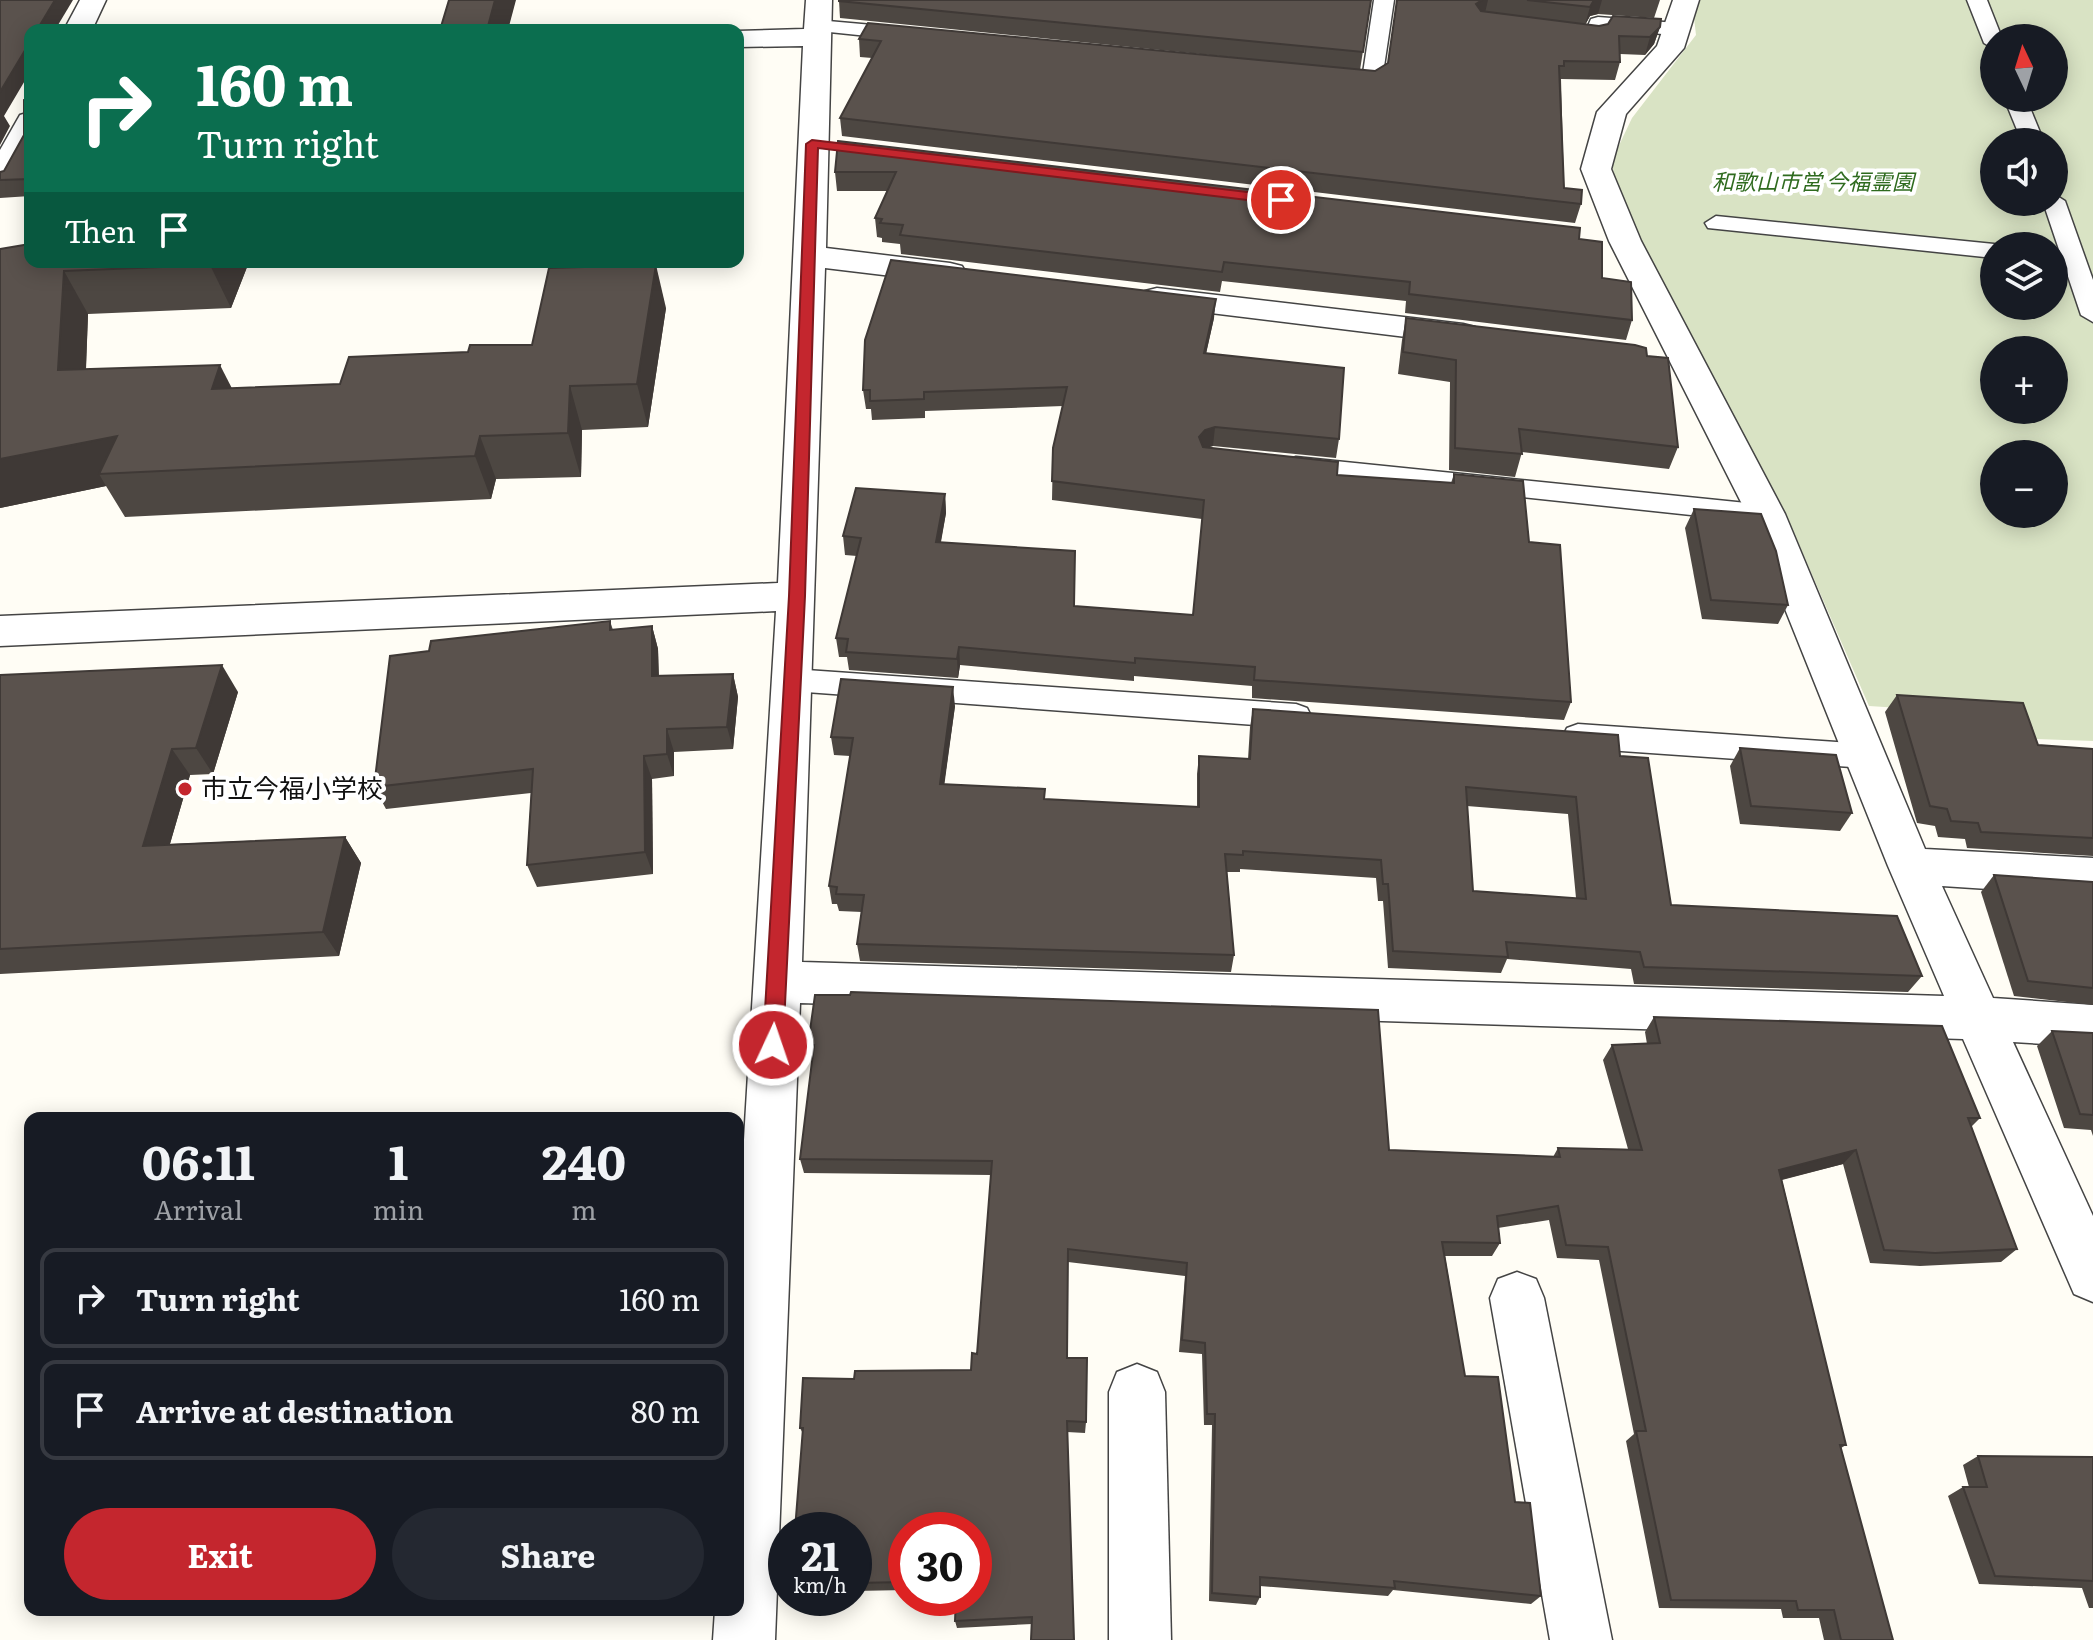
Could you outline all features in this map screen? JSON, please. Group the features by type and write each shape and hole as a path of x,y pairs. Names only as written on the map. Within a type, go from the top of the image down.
{"street":[{"path":"81,24 93,0"},
{"path":"1686,0 1670,48 1612,112 1596,169 1610,240 1670,359 1766,514 1910,866 2093,1276"},
{"path":"744,38 818,21 828,146 810,256 797,596 744,1640"},
{"path":"0,179 24,111"},
{"path":"810,256 982,277"},
{"path":"1123,294 1498,338"},
{"path":"0,631 797,596"},
{"path":"1910,866 2093,877"},
{"path":"776,982 1977,1018 2093,1026"},
{"path":"1517,1298 1581,1640"},
{"path":"1137,1392 1140,1640"}],"lane":[{"path":"1324,75 1372,80 1384,0"},
{"path":"1977,0 1986,24"},
{"path":"818,21 928,37"},
{"path":"1548,29 1595,35 1598,23 1677,29"},
{"path":"2059,216 2093,315"},
{"path":"1716,223 1980,250"},
{"path":"1277,464 1766,514"},
{"path":"792,680 1329,718"},
{"path":"1551,734 1866,756"}],"green space":[{"name":"和歌山市営 今福霊園","path":"1692,0 2093,0 2093,741 2036,739 2024,716 1869,706 1794,533 1656,272 1615,185 1612,160 1632,118 1696,35"}],"building":[{"path":"0,0 55,0 41,24 24,24 24,52 0,92"},
{"path":"449,0 495,0 489,24 442,24"},
{"path":"839,0 1371,0 1363,52"},
{"path":"1397,0 1482,0 1476,4 1481,11 1599,26 1608,24 1613,16 1661,19 1660,27 1650,37 1619,36 1620,62 1564,61 1564,66 1559,66 1564,188 1582,190 1581,204 840,118 881,41 859,39 868,23 1375,71 1388,63"},
{"path":"1527,0 1594,0 1590,7"},
{"path":"24,135 24,179 0,180 0,172 4,171"},
{"path":"838,141 1580,228 1579,239 1602,242 1602,278 1631,282 1632,320 1409,294 1410,282 1224,262 1222,272 900,235 903,225 880,223 882,219 875,218 896,172 835,172"},
{"path":"24,245 24,268 137,268 64,271 58,370 220,365 212,389 340,384 349,357 468,352 470,345 532,345 549,268 656,268 637,384 570,386 568,433 480,436 475,456 99,474 117,436 0,459 0,249"},
{"path":"891,260 1216,299 1204,353 1344,368 1339,439 1215,427 1205,430 1199,437 1203,447 1338,462 1337,475 1454,483 1454,474 1523,481 1529,542 1560,545 1571,702 1254,680 1255,667 1135,658 1135,663 959,647 957,659 846,652 848,639 836,638 861,538 843,536 856,488 945,494 936,542 1075,551 1074,606 1193,615 1204,500 1052,481 1053,448 1067,387 924,392 924,399 870,401 870,390 863,390 865,340"},
{"path":"1406,318 1635,345 1646,348 1647,356 1668,358 1678,447 1519,429 1522,454 1455,448 1456,360 1403,352"},
{"path":"1694,509 1761,514 1776,551 1788,605 1711,600"},
{"path":"610,621 610,630 652,626 652,676 733,674 727,727 667,729 667,754 644,756 645,852 527,865 533,769 374,787 390,656 429,651 431,641"},
{"name":"市立今福小学校","path":"222,665 196,748 172,749 143,846 345,837 323,932 0,949 0,675"},
{"path":"841,679 953,687 940,784 1045,789 1044,799 1199,807 1199,756 1250,759 1253,709 1618,735 1620,756 1648,758 1671,905 1897,916 1922,976 1644,967 1640,952 1506,942 1508,957 1393,951 1388,884 1383,884 1381,860 1243,851 1243,855 1225,854 1234,955 857,944 864,895 836,894 837,887 829,886 853,738 831,737","holes":["1466,787 1576,797 1586,899 1473,891"]},
{"path":"1897,695 2023,703 2038,745 2093,749 2093,838 1981,832 1978,823 1951,821 1947,809 1930,806"},
{"path":"1740,748 1836,755 1852,813 1751,806"},
{"path":"1994,875 2093,882 2093,988 2028,981"},
{"path":"851,992 1378,1010 1389,1150 1560,1157 1558,1148 1642,1150 1612,1045 1660,1043 1654,1017 1942,1026 1980,1118 1968,1118 2017,1249 1935,1253 1884,1250 1856,1150 1779,1170 1846,1445 1840,1445 1893,1640 1841,1640 1834,1610 1798,1610 1796,1601 1671,1600 1636,1431 1646,1431 1608,1247 1566,1245 1558,1206 1497,1216 1500,1243 1442,1242 1465,1376 1498,1377 1515,1502 1530,1503 1541,1596 1394,1581 1395,1588 1260,1577 1260,1597 1212,1593 1215,1414 1207,1414 1205,1343 1182,1340 1187,1263 1068,1249 1067,1358 1087,1358 1086,1422 1067,1421 1074,1640 1031,1640 1032,1617 955,1621 955,1616 992,1616 992,1512 888,1512 888,1582 872,1583 872,1512 796,1512 803,1428 800,1428 803,1378 854,1379 855,1371 971,1370 972,1353 977,1354 992,1161 800,1159 814,1045 808,1045 815,995 850,995"},
{"path":"2052,1031 2093,1033 2093,1115 2080,1114"},
{"path":"1978,1456 2093,1457 2093,1581 1995,1576 1963,1487 1987,1487"}],"place":[{"name":"市立今福小学校","path":"185,789"}],"route":[{"path":"773,1045 797,596 812,144 1281,200"}]}
